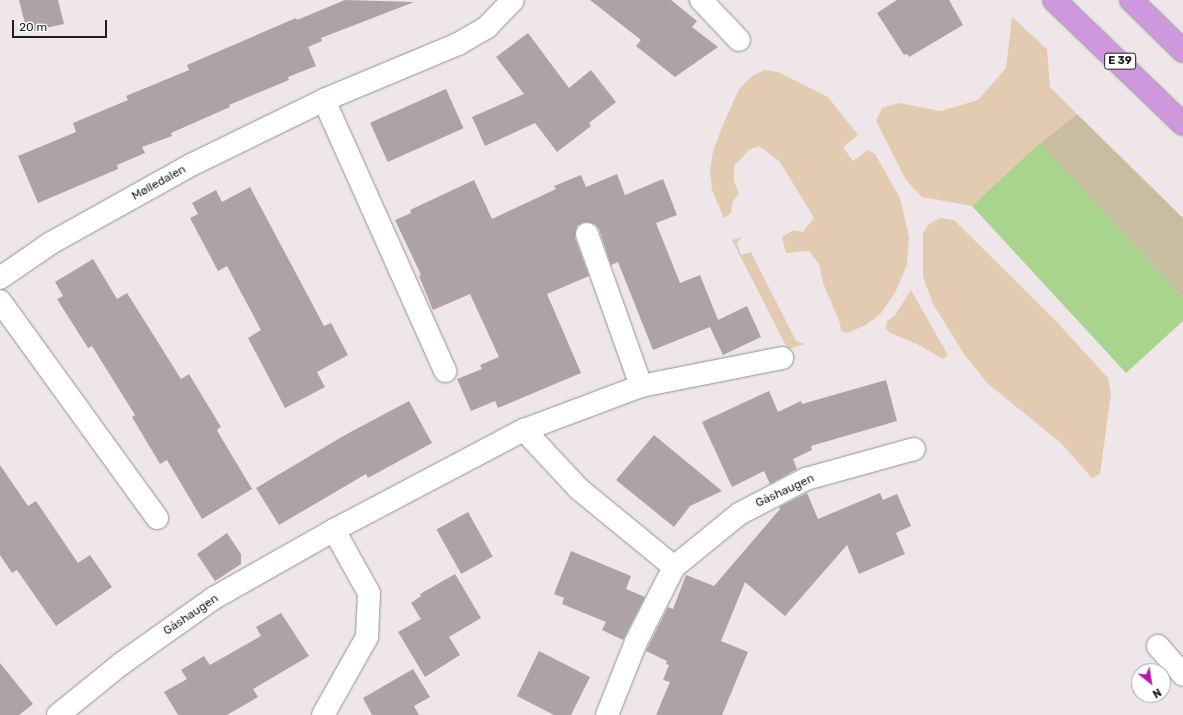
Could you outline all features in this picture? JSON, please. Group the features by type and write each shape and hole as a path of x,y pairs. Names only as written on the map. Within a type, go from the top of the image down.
{"highway":[{"name":"E 39","path":"1054,0 1183,124"},
{"path":"1131,0 1183,51"}],"street":[{"name":"Mølledalen","path":"0,278 51,243 193,164 324,100 458,44 487,27 513,0"},
{"path":"702,0 739,40"},
{"path":"324,100 445,371"},
{"path":"587,234 641,386"},
{"path":"0,301 157,518"},
{"name":"Gåshaugen","path":"58,715 121,664 214,598 334,530 524,430 641,386 782,358"},
{"path":"524,430 579,489 674,567"},
{"name":"Gåshaugen","path":"607,715 636,642 674,567 739,514 806,479 914,448"},
{"path":"323,715 367,637 368,593 334,530"},
{"path":"1158,646 1183,675"}],"shaded area":[{"path":"1012,17 1047,49 1050,87 1077,114 972,206 922,197 906,180 876,121 882,108 899,103 941,111 978,100 1006,68"},
{"path":"765,70 778,72 828,97 858,135 843,147 853,161 868,150 875,154 900,198 909,237 907,265 895,293 881,313 866,325 847,333 841,331 840,323 823,283 819,264 809,251 786,253 782,237 794,230 803,232 814,218 780,162 759,146 749,150 734,166 734,181 739,194 733,201 731,213 724,218 712,190 710,171 713,151 725,120 739,89 752,76"},
{"path":"1077,114 1183,218 1183,298 1040,144"},
{"path":"940,218 954,220 1055,320 1108,378 1111,394 1100,474 1092,478 1061,443 987,383 964,354 933,304 923,277 923,233 929,224"},
{"path":"742,237 737,243 741,255 751,252 796,341 804,344 789,349 784,342 732,240"},
{"path":"911,290 948,355 943,359 917,344 890,333 886,329 887,321 895,315"}],"green space":[{"path":"1040,143 1183,298 1183,321 1126,373 972,206"}],"building":[{"path":"19,0 58,0 64,24 27,32"},
{"path":"345,0 414,2 321,38 322,41 308,47 316,66 288,77 289,80 229,105 230,107 171,133 172,136 142,147 145,153 117,165 118,169 38,203 18,156 76,132 73,123 128,100 126,96 189,70 187,65 296,18 297,20"},
{"path":"590,0 671,0 697,21 692,27 718,47 675,77 636,46 641,40"},
{"path":"897,0 949,0 963,25 909,57 907,54 904,55 877,13"},
{"path":"528,33 569,88 591,70 616,102 589,123 591,126 557,152 535,123 485,146 472,117 524,94 496,57"},
{"path":"446,89 463,128 388,162 370,123"},
{"path":"617,174 625,195 663,179 677,215 656,223 680,283 700,275 718,320 747,306 761,337 723,355 710,327 653,350 618,262 611,265 599,229 595,224 583,222 577,226 575,238 589,276 547,294 581,373 498,408 495,401 471,411 457,379 482,369 480,365 499,357 470,294 433,310 419,276 421,275 395,220 411,213 410,210 474,180 492,219 556,189 554,186 581,175 586,187"},
{"path":"250,187 324,326 331,323 348,355 317,372 325,387 285,408 248,338 261,330 227,266 218,271 190,218 198,214 192,203 216,190 222,202"},
{"path":"93,259 117,299 127,293 181,379 189,374 221,427 217,430 252,489 202,519 167,460 160,464 132,417 135,415 92,346 88,348 57,299 63,296 55,282"},
{"path":"886,380 897,421 811,446 812,450 793,459 797,469 770,484 764,471 732,487 702,422 769,391 778,412 801,401 802,404"},
{"path":"409,401 432,443 368,478 366,474 279,525 256,488 345,435"},
{"path":"654,435 722,491 690,506 674,527 616,480"},
{"path":"0,465 28,506 36,501 78,563 90,555 112,587 56,626 17,570 12,573 0,555"},
{"path":"807,493 818,519 880,493 883,500 897,494 911,526 896,533 905,554 859,574 847,545 785,616 745,582 721,641 748,652 722,715 656,715 670,682 663,680 669,665 666,664 667,661 646,651 668,607 673,609 686,575 714,586 780,509 779,507"},
{"path":"468,512 493,557 461,574 437,529"},
{"path":"227,533 241,554 241,564 215,581 197,554"},
{"path":"571,551 631,576 626,589 645,597 623,640 602,630 606,622 562,604 564,598 554,594"},
{"path":"455,574 481,618 449,637 460,655 425,677 398,632 421,619 411,603 421,596 420,594"},
{"path":"281,613 309,656 253,689 258,697 227,715 178,715 164,692 187,679 181,670 204,656 210,665 261,636 256,627"},
{"path":"539,651 590,677 571,715 554,715 517,696"},
{"path":"0,663 33,704 19,715 0,715"},
{"path":"413,669 430,697 414,706 419,715 372,715 363,698"}]}
